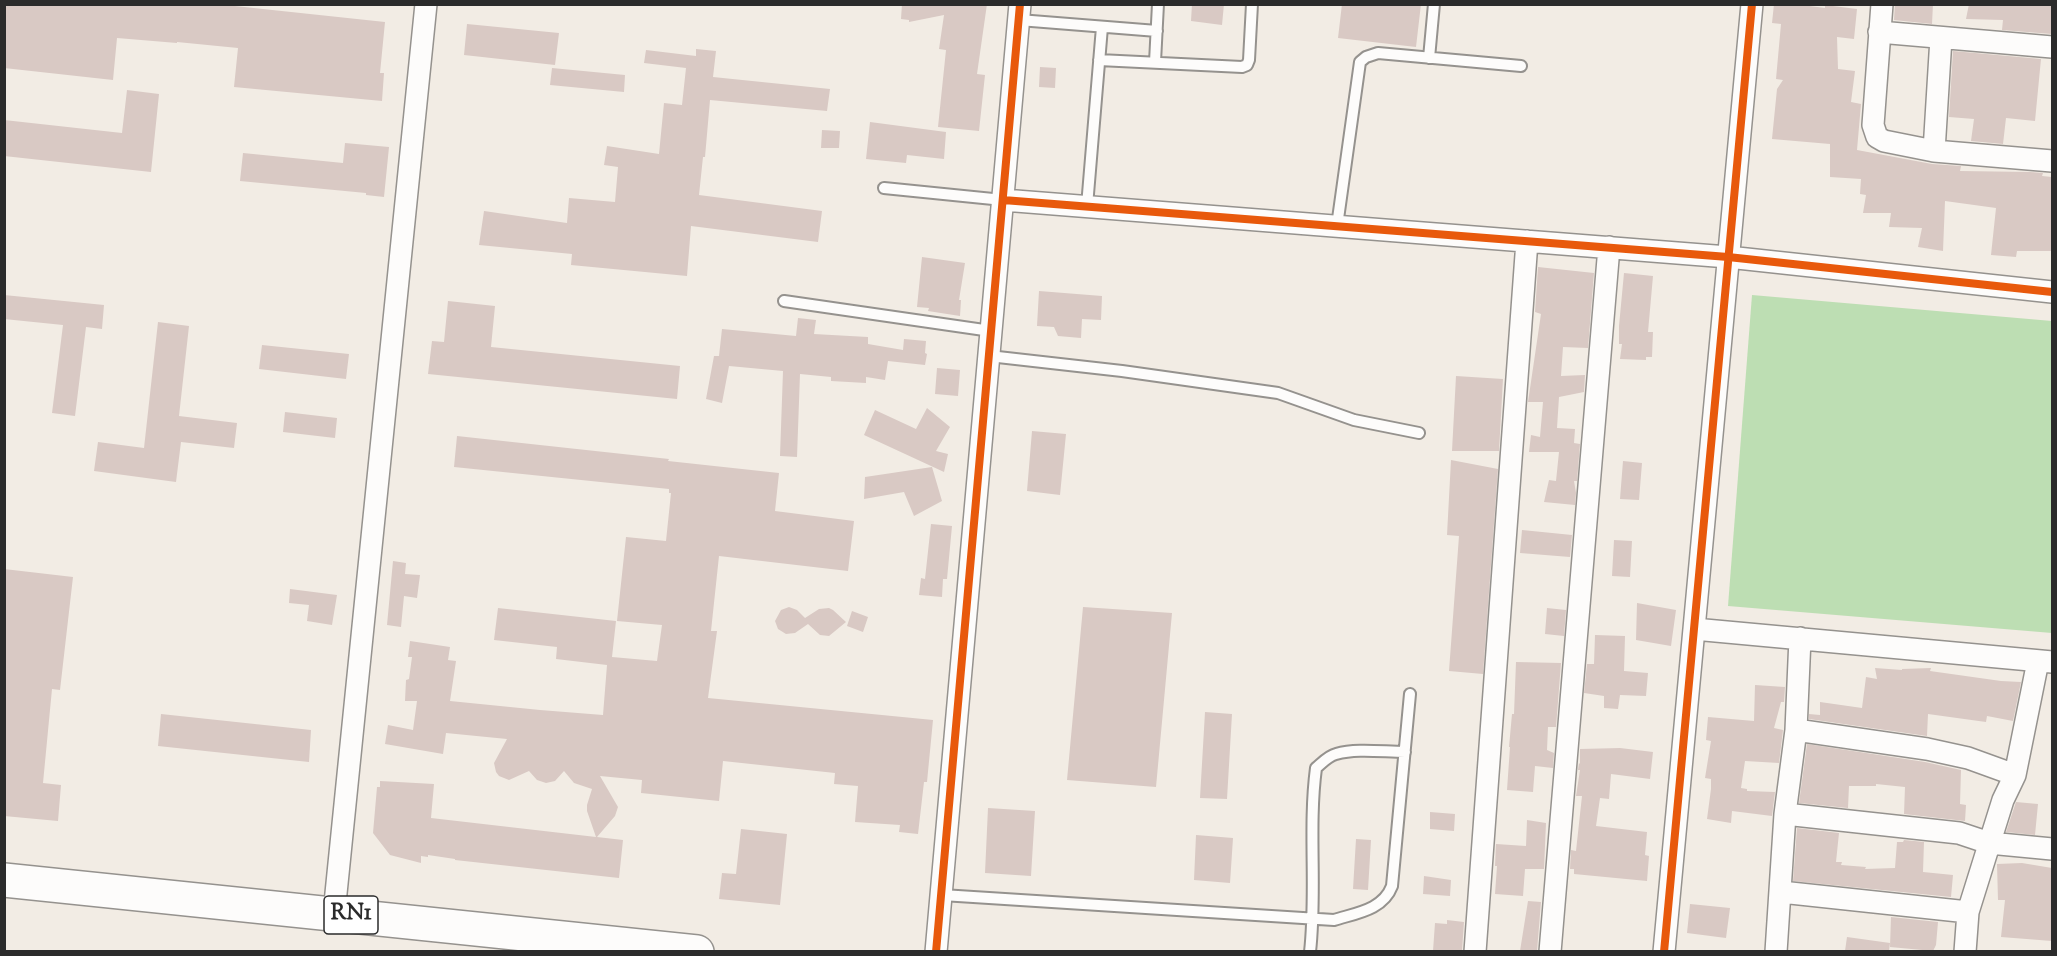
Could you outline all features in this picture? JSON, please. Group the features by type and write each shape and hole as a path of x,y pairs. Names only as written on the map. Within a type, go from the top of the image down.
{"highway":[{"name":"RN1","path":"4,880 697,951"}],"street":[{"path":"334,913 426,4"},
{"path":"1664,951 1752,4"},
{"path":"1882,4 1874,131 1877,137 1884,141 1934,151 2052,161"},
{"path":"936,951 1019,12"},
{"path":"1879,32 2052,47"},
{"path":"1934,151 1941,38"},
{"path":"1003,200 1728,257 2052,292"},
{"path":"1475,951 1527,241"},
{"path":"1550,951 1610,247"},
{"path":"1694,629 2045,661 2015,775 2003,800 1968,912 1965,951"},
{"path":"1776,951 1785,813 1796,730 1800,638"},
{"path":"1796,730 1927,749 1968,759 2015,775"},
{"path":"1785,813 1959,833 1989,843 2052,849"},
{"path":"1781,892 1968,912"}],"lane":[{"path":"1155,62 1158,4"},
{"path":"1099,60 1242,67 1247,65 1249,60 1252,4"},
{"path":"1429,58 1434,4"},
{"path":"1019,12 1102,27 1157,32"},
{"path":"1087,206 1102,27"},
{"path":"1337,226 1359,62 1378,53 1521,66"},
{"path":"884,188 1003,200"},
{"path":"784,301 991,331"},
{"path":"989,356 1122,371 1278,393 1354,420 1419,433"},
{"path":"942,895 1334,920 1381,904 1388,896 1392,886 1410,694"},
{"path":"1310,951 1314,919 1312,798 1316,768 1336,754 1405,752"}],"green space":[{"path":"1752,295 2052,321 2052,633 1728,606"}],"building":[{"path":"4,4 216,4 385,22 380,73 384,73 382,101 234,87 238,48 177,42 117,38 113,80 4,68"},
{"path":"902,4 987,4 977,74 985,75 979,131 938,127 946,50 939,49 944,15 909,22 909,20 901,19"},
{"path":"1192,4 1224,4 1222,25 1191,21"},
{"path":"1342,4 1421,4 1416,47 1338,38"},
{"path":"1774,4 1825,8 1825,5 1857,9 1854,39 1837,37 1838,69 1855,71 1851,102 1861,104 1857,150 1932,164 1961,166 1960,171 2030,172 2043,173 2042,176 2052,177 2052,251 2017,251 2016,257 1991,255 1996,208 1945,201 1943,251 1918,247 1922,228 1889,227 1891,213 1863,213 1866,195 1860,194 1861,179 1830,177 1830,144 1772,139 1777,89 1783,80 1776,79 1781,24 1772,23"},
{"path":"1895,4 1933,4 1932,24 1894,20"},
{"path":"1969,4 2052,4 2052,34 2002,30 2003,20 1966,19"},
{"path":"467,24 559,33 555,65 464,55"},
{"path":"696,49 716,51 713,77 830,89 827,111 710,100 699,195 822,211 818,242 691,226 687,276 571,265 572,254 479,245 484,211 567,223 569,198 615,202 618,167 604,165 607,146 659,154 664,103 682,105 686,68 644,63 646,50 696,56"},
{"path":"1953,51 2041,59 2035,121 2006,118 2003,144 1971,141 1974,119 1949,117"},
{"path":"1040,67 1056,68 1055,88 1039,87"},
{"path":"552,68 625,75 624,92 550,85"},
{"path":"127,90 159,94 151,172 4,156 4,120 122,133"},
{"path":"870,122 946,132 944,159 907,155 906,163 866,159"},
{"path":"822,130 840,131 839,148 821,148"},
{"path":"345,143 389,147 384,197 366,195 366,193 240,181 243,153 343,163"},
{"path":"922,257 965,263 959,300 961,300 960,316 917,307"},
{"path":"1538,267 1594,273 1588,348 1563,347 1561,376 1585,375 1584,392 1559,397 1557,428 1575,429 1574,443 1580,444 1577,481 1574,481 1575,505 1544,502 1549,480 1556,481 1559,452 1529,452 1531,435 1540,437 1543,402 1528,402 1541,314 1535,312"},
{"path":"1624,273 1653,276 1648,332 1653,332 1652,357 1646,357 1646,360 1620,359 1622,344 1619,344 1619,326"},
{"path":"1039,291 1102,296 1101,320 1082,319 1081,338 1058,336 1054,327 1037,326"},
{"path":"4,295 104,305 102,329 86,327 75,416 52,413 63,325 4,319"},
{"path":"448,301 495,306 491,347 680,366 677,399 428,374 432,341 444,342"},
{"path":"798,318 816,320 814,334 868,337 868,344 903,350 904,339 926,341 925,353 927,354 925,365 888,361 885,380 866,377 866,383 831,381 831,377 800,374 797,457 780,456 783,371 729,366 722,403 706,399 714,356 719,356 722,329 796,336"},
{"path":"158,322 189,326 179,416 237,423 234,448 181,442 176,482 94,471 98,442 144,448"},
{"path":"262,345 349,354 346,379 259,369"},
{"path":"937,368 960,370 958,396 935,394"},
{"path":"1456,376 1503,379 1499,451 1452,451"},
{"path":"927,408 950,427 936,451 948,454 944,472 864,435 875,410 916,429"},
{"path":"285,412 337,418 335,438 283,432"},
{"path":"1032,431 1066,434 1060,495 1027,491"},
{"path":"457,436 779,473 775,511 854,521 848,571 719,556 711,631 717,631 708,698 933,720 927,782 924,782 918,834 899,832 900,825 855,822 858,786 834,784 835,773 723,761 719,801 641,793 642,780 600,776 618,807 615,816 597,837 623,840 619,878 428,855 428,857 421,856 421,863 390,855 373,833 377,787 380,787 380,781 434,784 431,818 596,837 587,811 592,789 574,783 564,771 555,781 546,783 537,780 529,771 509,780 499,776 494,763 507,739 446,733 443,754 385,744 388,725 413,730 417,701 405,701 406,680 409,679 412,657 408,657 410,641 450,647 448,660 456,661 450,701 540,710 603,715 607,665 556,659 557,647 494,640 498,608 616,621 612,657 657,661 662,625 617,621 626,537 666,541 671,493 669,489 454,467"},
{"path":"1451,460 1498,469 1483,674 1449,671 1459,536 1447,535"},
{"path":"1623,461 1642,463 1639,500 1620,499"},
{"path":"932,467 942,501 914,516 904,492 864,499 865,477"},
{"path":"931,524 952,526 947,579 943,579 942,597 919,595 921,578 925,579"},
{"path":"1522,530 1572,535 1570,557 1520,553"},
{"path":"1614,540 1632,541 1630,577 1612,576"},
{"path":"393,561 406,563 405,574 420,575 417,598 404,596 401,627 387,625"},
{"path":"4,569 73,577 60,690 52,689 43,783 61,785 58,821 4,816"},
{"path":"290,589 337,595 332,625 307,621 309,605 289,603"},
{"path":"1637,603 1676,610 1671,646 1636,640"},
{"path":"789,607 797,610 805,618 819,609 829,608 846,622 829,636 820,635 808,624 795,633 786,634 778,629 775,621 781,610"},
{"path":"1083,607 1172,613 1156,787 1067,780"},
{"path":"1547,608 1566,610 1564,636 1545,634"},
{"path":"852,611 868,617 863,632 847,626"},
{"path":"1595,635 1625,636 1624,671 1648,673 1646,696 1620,695 1618,709 1604,708 1604,696 1584,693 1587,664 1594,664"},
{"path":"1516,662 1561,663 1556,727 1548,727 1547,750 1554,753 1553,768 1535,766 1533,792 1507,790"},
{"path":"1875,668 1902,670 1931,668 1930,671 2021,682 2013,721 1987,716 1986,722 1928,714 1927,736 1809,719 1809,714 1820,715 1820,702 1862,708 1866,677 1877,679"},
{"path":"1755,685 1785,687 1784,702 1781,702 1774,728 1783,730 1779,763 1745,761 1741,788 1747,791 1775,792 1772,816 1732,811 1731,823 1707,819 1711,789 1711,779 1705,778 1711,741 1706,740 1708,717 1754,721"},
{"path":"1205,712 1232,714 1227,799 1200,798"},
{"path":"161,714 311,730 309,762 158,746"},
{"path":"1807,744 1925,762 1961,770 1960,804 1966,805 1965,821 1904,814 1905,787 1876,784 1876,786 1849,786 1848,808 1799,803"},
{"path":"1620,748 1653,752 1650,779 1611,774 1609,799 1600,798 1596,826 1647,832 1645,855 1649,856 1647,881 1574,874 1574,869 1570,869 1571,850 1576,851 1582,796 1576,796 1580,749"},
{"path":"2016,802 2038,804 2035,835 2006,832"},
{"path":"988,808 1035,811 1031,876 985,873"},
{"path":"1430,812 1455,814 1454,831 1430,829"},
{"path":"1527,820 1546,823 1544,869 1525,869 1523,896 1495,894 1496,844 1526,846"},
{"path":"1797,828 1839,833 1836,862 1842,862 1841,865 1866,867 1865,869 1895,868 1897,842 1904,840 1924,842 1923,872 1953,875 1951,897 1793,881"},
{"path":"741,829 787,834 780,905 719,899 722,873 736,874"},
{"path":"1196,835 1233,838 1230,883 1194,880"},
{"path":"1356,839 1371,840 1368,890 1353,889"},
{"path":"2022,863 2052,868 2052,941 2001,937 2005,900 1998,900 1997,864"},
{"path":"1424,876 1451,880 1450,896 1423,894"},
{"path":"1528,901 1541,902 1537,951 1520,951"},
{"path":"1690,904 1730,908 1726,938 1687,933"},
{"path":"1891,917 1938,922 1936,945 1933,951 1890,947"},
{"path":"1447,920 1464,922 1462,951 1433,951 1435,923 1447,924"},
{"path":"1847,937 1890,943 1889,951 1845,951"}],"cycle path":[{"path":"936,952 1020,4"},
{"path":"1664,952 1752,4"},
{"path":"1003,200 1728,257 2052,292"}]}
